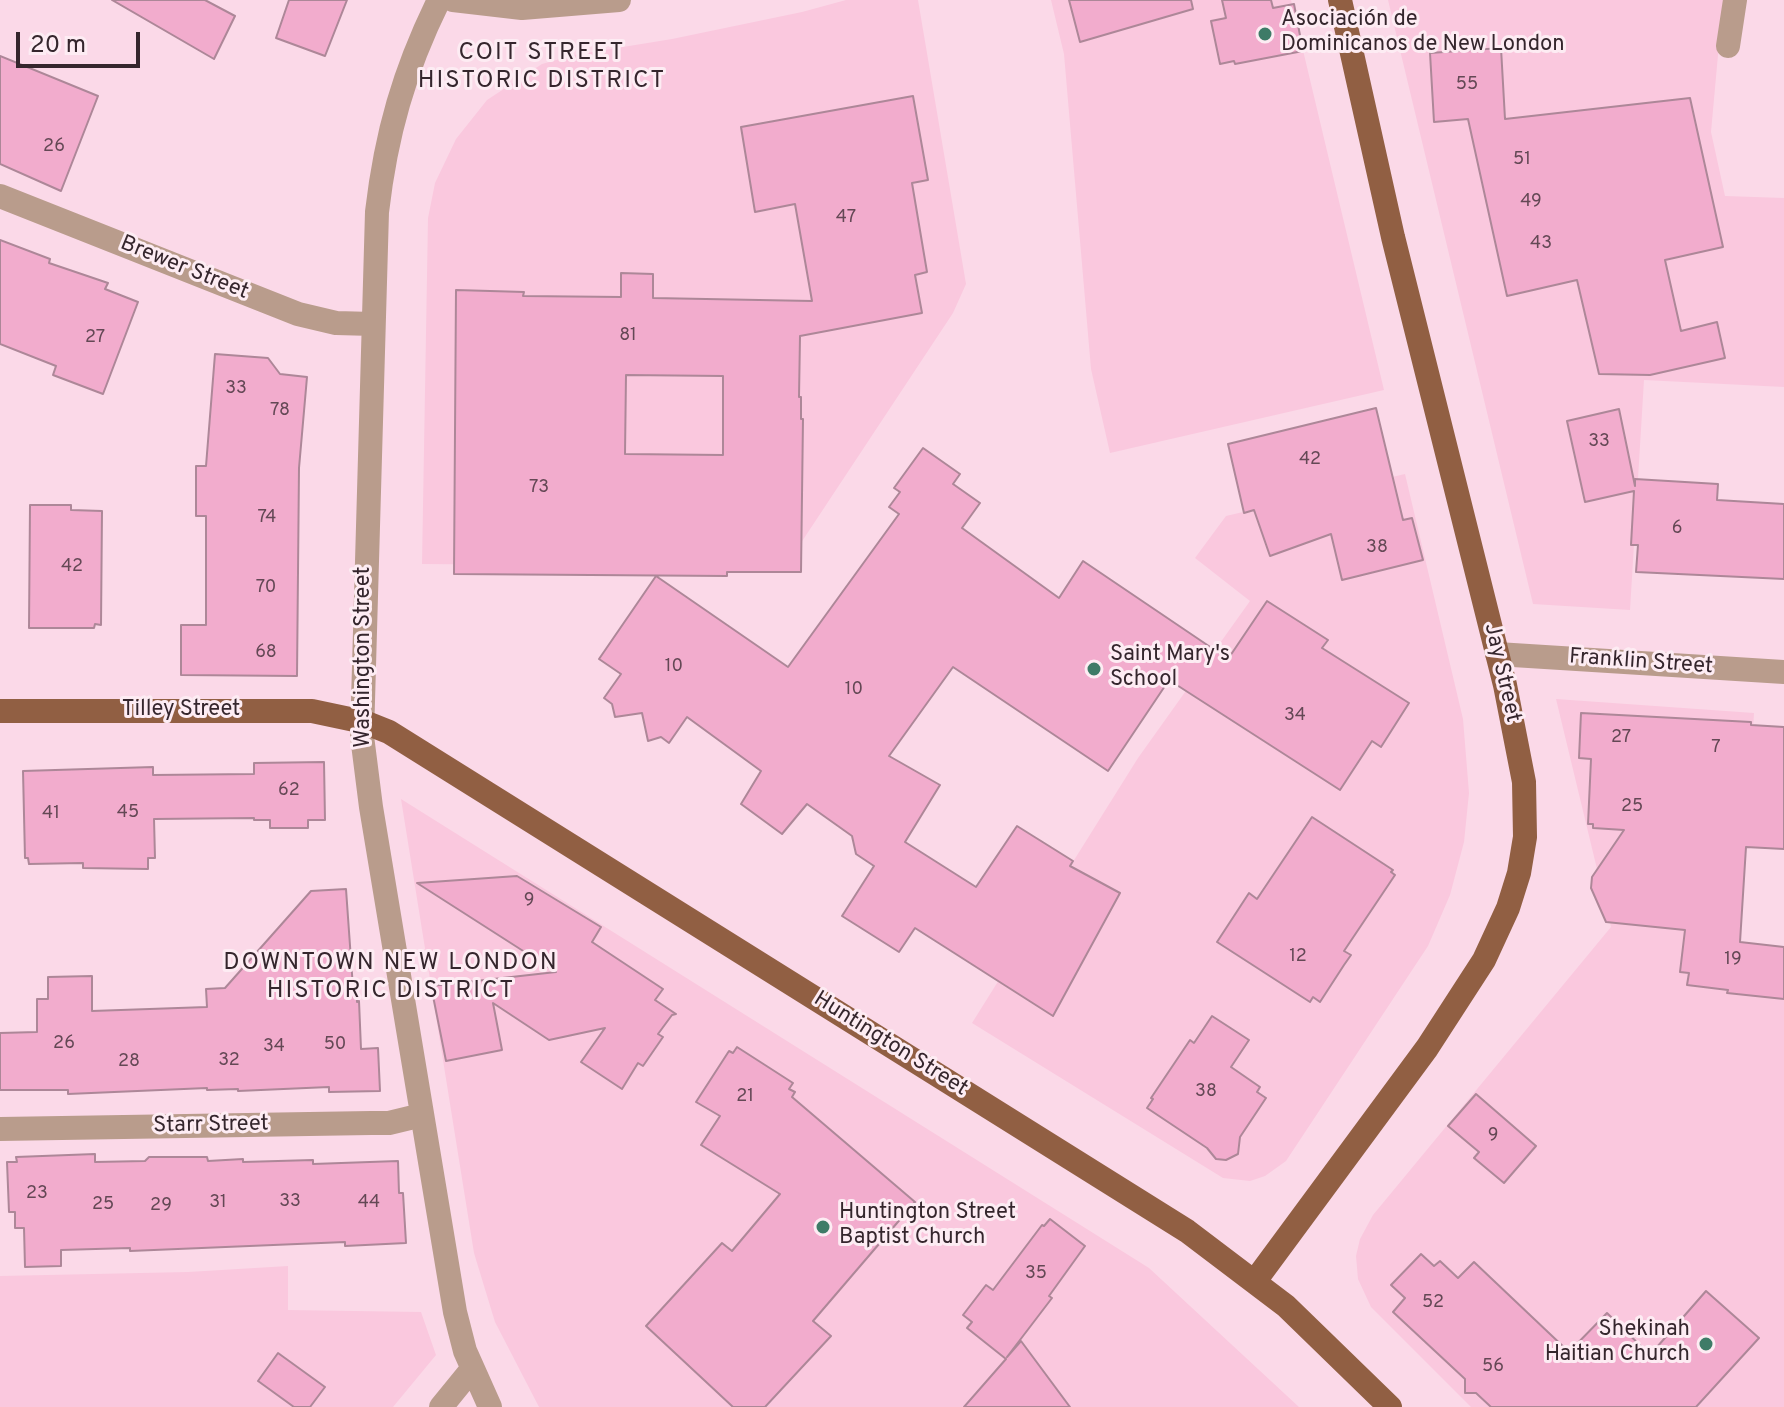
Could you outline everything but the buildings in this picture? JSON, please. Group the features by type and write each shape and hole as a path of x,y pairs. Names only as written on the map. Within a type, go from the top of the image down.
{"main road":[{"name":"Jay Street","path":"1255,1281 1427,1048 1484,960 1508,908 1519,873 1525,837 1526,809 1520,756 1393,237 1340,0"},
{"name":"Tilley Street","path":"0,711 312,711 362,722"},
{"name":"Huntington Street","path":"362,722 412,745 1166,1217 1255,1281 1309,1327 1390,1407"}],"street":[{"name":"Washington Street","path":"439,0 411,61 397,101 384,155 377,212 362,722 371,807 455,1312 472,1369 490,1407"},
{"path":"453,0 522,8 619,0"},
{"path":"1728,46 1735,0"},
{"name":"Brewer Street","path":"0,196 298,314 336,323 373,324"},
{"name":"Franklin Street","path":"1497,654 1784,672"},
{"name":"Starr Street","path":"0,1129 389,1123 422,1115"},
{"path":"441,1407 472,1369"}],"shaded area":[{"path":"846,0 918,0 966,284 953,313 785,567 422,564 428,218 435,183 456,139 487,100 542,64 574,55 672,39 802,12"},
{"path":"1051,0 1291,0 1384,390 1110,453 1091,369 1064,54"},
{"path":"1388,0 1723,0 1711,132 1725,196 1784,198 1784,387 1644,380 1630,610 1533,604"},
{"path":"1405,474 1463,719 1469,793 1464,842 1450,895 1428,946 1286,1161 1265,1176 1250,1181 1223,1178 972,1023 1138,758 1250,601 1195,558 1226,516"},
{"path":"1556,699 1754,713 1739,949 1784,954 1784,1407 1471,1407 1371,1307 1358,1279 1356,1256 1360,1239 1373,1215 1611,927"},
{"path":"401,799 1149,1268 1299,1407 539,1407 495,1322 474,1253"},
{"path":"288,1266 288,1310 421,1312 436,1355 393,1407 0,1407 0,1276 188,1272"}],"place":[{"name":"Asociación de Dominicanos de New London","path":"1265,34"},
{"name":"Saint Mary's School","path":"1094,669"},
{"name":"Huntington Street Baptist Church","path":"823,1227"},
{"name":"Shekinah Haitian Church","path":"1706,1344"}],"district":[{"name":"COIT STREET HISTORIC DISTRICT","path":"542,68"},
{"name":"DOWNTOWN NEW LONDON HISTORIC DISTRICT","path":"391,978"}]}
